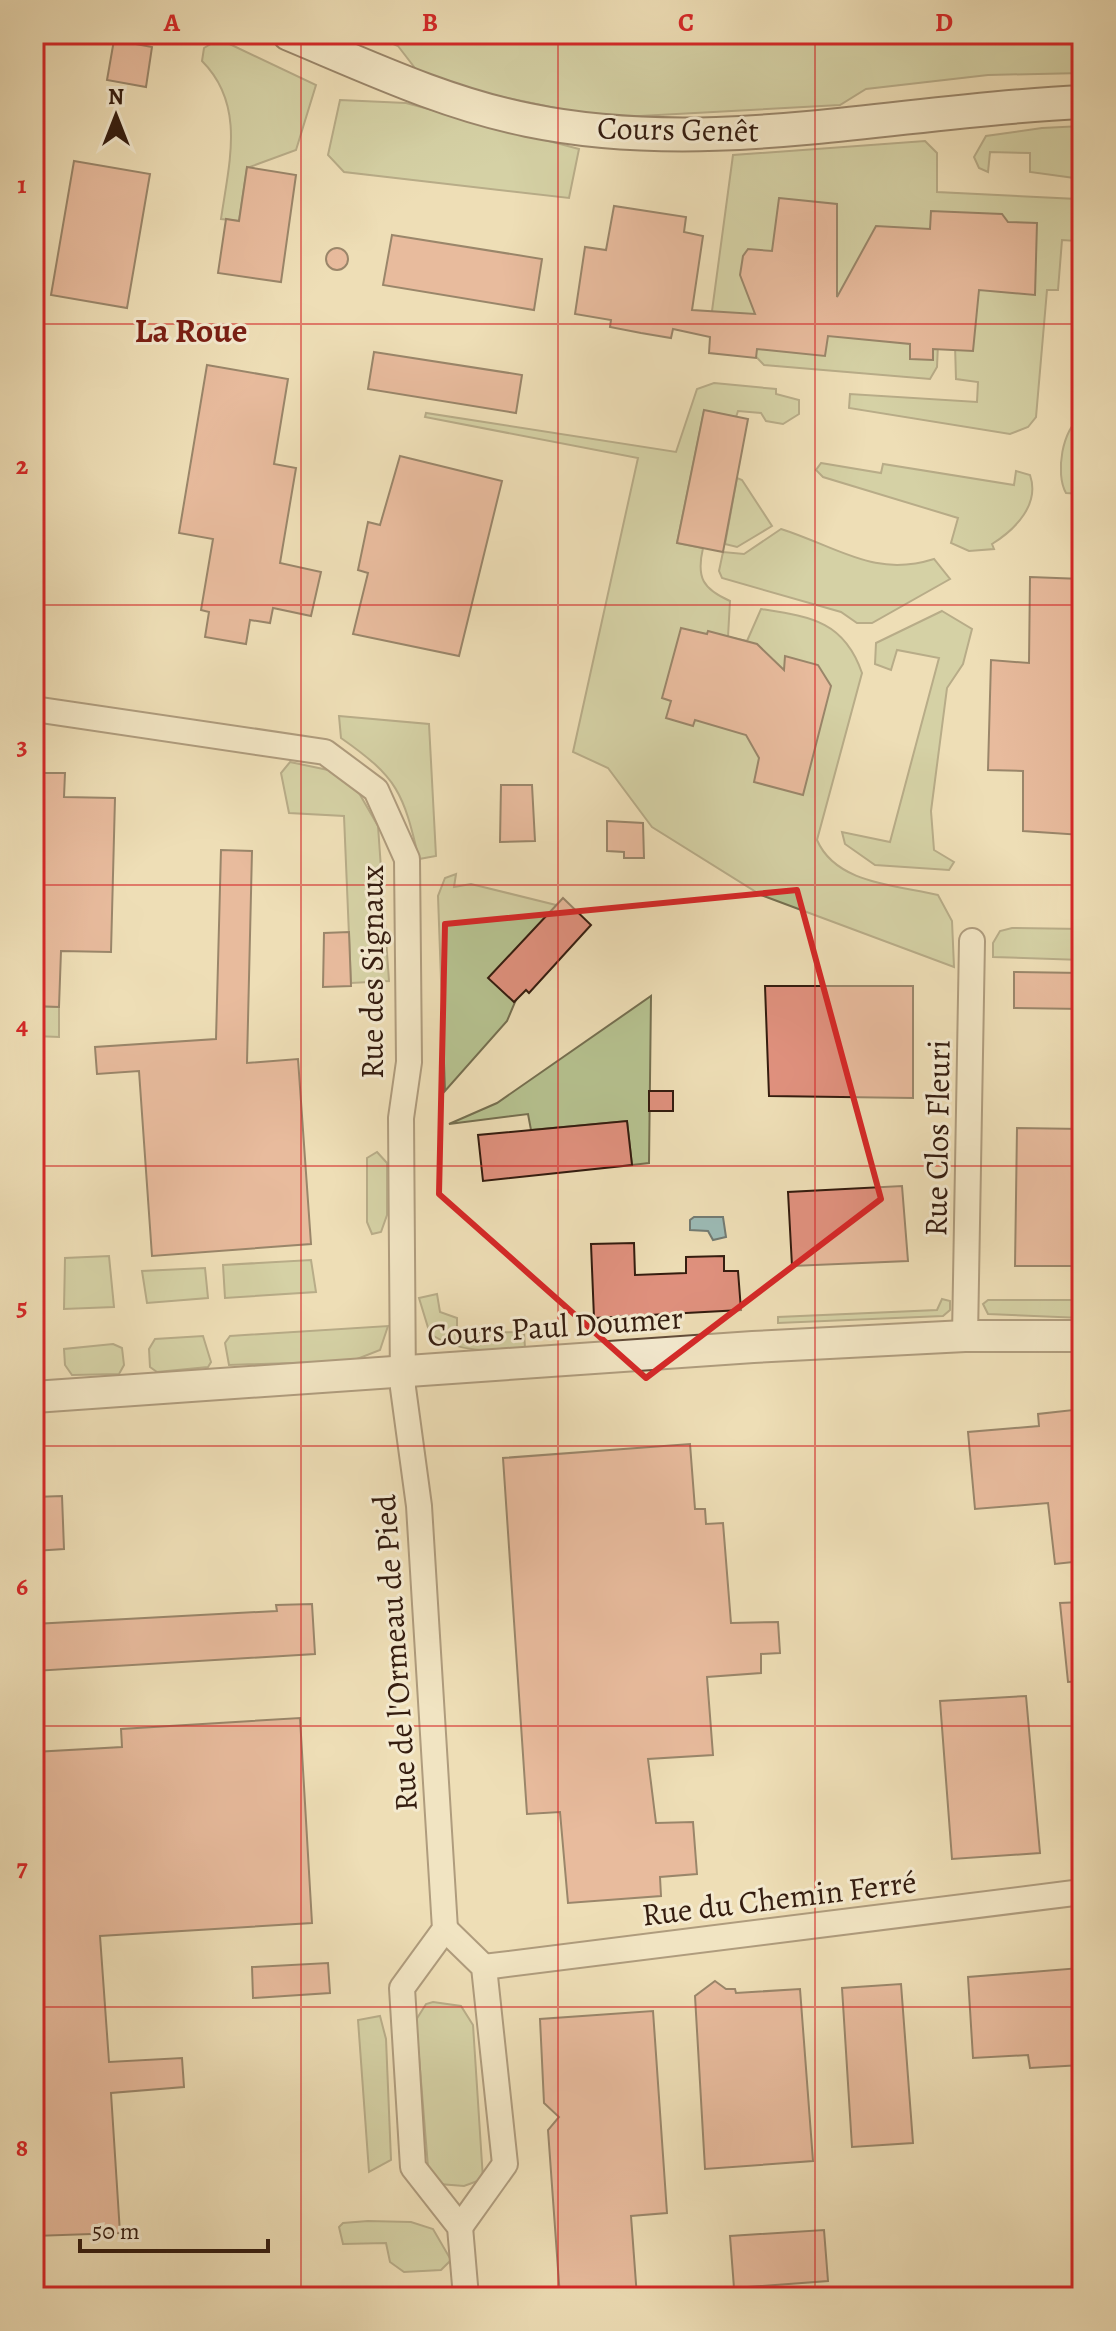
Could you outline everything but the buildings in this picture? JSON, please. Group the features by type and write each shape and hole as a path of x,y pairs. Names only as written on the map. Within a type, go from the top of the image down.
{"main road":[{"name":"Cours Genêt","path":"289,34 446,100 529,120 612,132 715,136 1082,102"}],"street":[{"name":"Rue des Signaux","path":"34,709 325,752 376,790 407,859 409,1062 401,1118 403,1373"},
{"name":"Rue Clos Fleuri","path":"965,1336 972,941"},
{"name":"Cours Paul Doumer","path":"34,1397 733,1349 965,1336 1082,1336"},
{"name":"Rue de l'Ormeau de Pied","path":"403,1373 419,1506 445,1929"},
{"name":"Rue du Chemin Ferré","path":"484,1967 1082,1892"},
{"path":"460,2227 505,2164 484,1967 445,1929 402,1988 413,2167 460,2227 466,2297"}],"highlighted area":[{"path":"797,890 881,1199 646,1378 439,1194 445,924"}],"green space":[{"path":"370,34 1082,34 1082,73 988,75 866,89 840,105 603,118 465,89 418,72 398,46"},
{"path":"219,39 316,85 296,150 247,168 239,221 221,219 230,156 229,116 225,96 202,61 204,48"},
{"path":"340,100 406,103 579,149 569,198 344,172 328,155"},
{"path":"1082,126 1082,179 1030,172 1030,153 990,152 988,172 979,168 974,157 986,136"},
{"path":"925,141 937,153 937,192 1077,199 1076,241 1062,240 1058,290 1047,290 1036,417 1028,427 1010,434 849,408 850,394 977,402 978,382 956,379 955,345 938,344 937,367 930,379 764,365 712,311 733,155"},
{"path":"714,383 776,389 776,394 799,400 799,414 783,424 766,421 761,413 738,411 736,417 704,411 677,543 703,548 700,567 704,581 713,592 730,601 728,637 747,641 761,609 824,624 846,642 862,673 817,840 826,855 853,874 886,885 938,895 952,921 954,967 761,895 652,827 608,768 573,752 638,458 425,417 426,413 676,452 697,389"},
{"path":"1082,416 1082,494 1066,493 1061,475 1062,452 1070,430"},
{"path":"821,463 881,473 883,464 1014,485 1016,471 1030,475 1032,496 1024,515 992,544 994,549 969,551 951,543 958,518 823,477 816,470"},
{"path":"737,478 742,480 772,526 737,547 725,544"},
{"path":"781,529 874,563 913,564 934,559 950,579 872,623 857,623 841,612 722,578 719,571 723,552 744,554"},
{"path":"942,611 972,629 963,664 947,688 931,811 934,850 954,862 949,870 875,865 845,844 842,832 890,842 939,658 897,650 891,670 875,664 876,643"},
{"path":"339,716 429,724 436,856 419,859 408,817 395,788 375,764 341,738"},
{"path":"290,762 328,770 359,793 378,826 389,981 351,983 344,816 289,813 281,773"},
{"path":"456,874 454,887 471,884 556,905 507,1021 445,1091 438,896 445,878"},
{"path":"1012,928 1082,929 1082,960 993,957 993,943 1000,931"},
{"path":"651,996 649,1163 632,1165 627,1121 531,1130 528,1114 449,1124 497,1103"},
{"path":"34,1006 59,1007 59,1037 34,1036"},
{"path":"377,1152 387,1163 387,1215 381,1232 372,1234 367,1222 367,1158"},
{"path":"109,1256 114,1307 64,1309 65,1258"},
{"path":"311,1260 316,1292 225,1298 223,1265"},
{"path":"205,1268 208,1298 147,1303 142,1271"},
{"path":"437,1294 440,1312 457,1318 457,1333 524,1332 525,1348 465,1348 430,1334 419,1298"},
{"path":"942,1299 950,1301 950,1310 943,1316 778,1323 778,1317 937,1310"},
{"path":"988,1300 1082,1300 1082,1318 988,1314 983,1304"},
{"path":"388,1326 380,1350 352,1361 229,1365 225,1343 230,1336"},
{"path":"203,1336 211,1362 208,1367 157,1372 150,1367 149,1349 155,1339"},
{"path":"113,1344 122,1348 124,1365 119,1374 72,1375 65,1365 64,1349"},
{"path":"426,2004 461,2006 473,2025 483,2179 464,2186 439,2184 428,2167 416,2020"},
{"path":"380,2016 386,2039 391,2160 369,2172 358,2020"},
{"path":"411,2222 433,2229 451,2260 441,2270 404,2272 390,2262 386,2243 343,2244 339,2227 343,2223"}],"water":[{"path":"694,1217 723,1217 726,1237 713,1240 708,1231 690,1230 690,1220"}],"district":[{"name":"La Roue","path":"191,330"}]}
